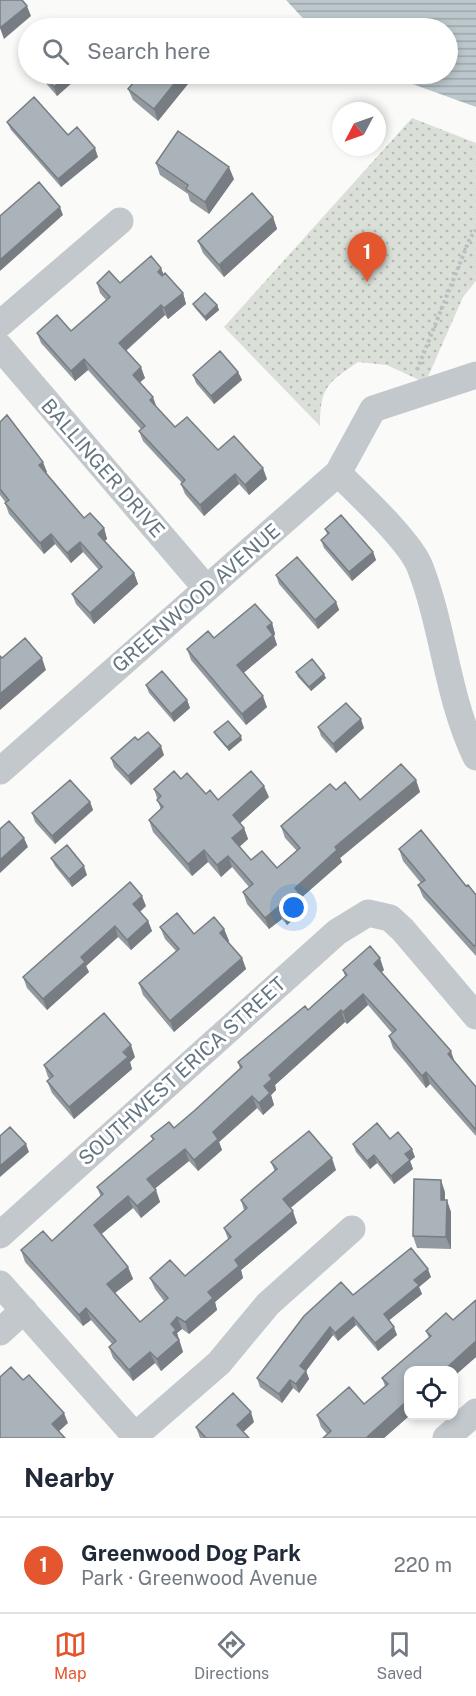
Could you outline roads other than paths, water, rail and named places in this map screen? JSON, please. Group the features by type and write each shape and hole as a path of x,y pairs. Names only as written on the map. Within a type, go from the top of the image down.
{"street":[{"path":"0,324 120,221"},
{"name":"BALLINGER DRIVE","path":"0,347 206,588"},
{"name":"GREENWOOD AVENUE","path":"0,771 338,473 374,409 434,387 476,375"},
{"path":"338,473 395,532 419,565 461,726 476,757"},
{"name":"SOUTHWEST ERICA STREET","path":"0,1235 338,932 368,913 390,918 403,930 476,1016"},
{"path":"0,1284 136,1437 219,1363 268,1304 352,1229"},
{"path":"0,1332 24,1310"},
{"path":"446,1438 476,1412"}],"place":[{"name":"Greenwood Dog Park","path":"367,282"}]}
